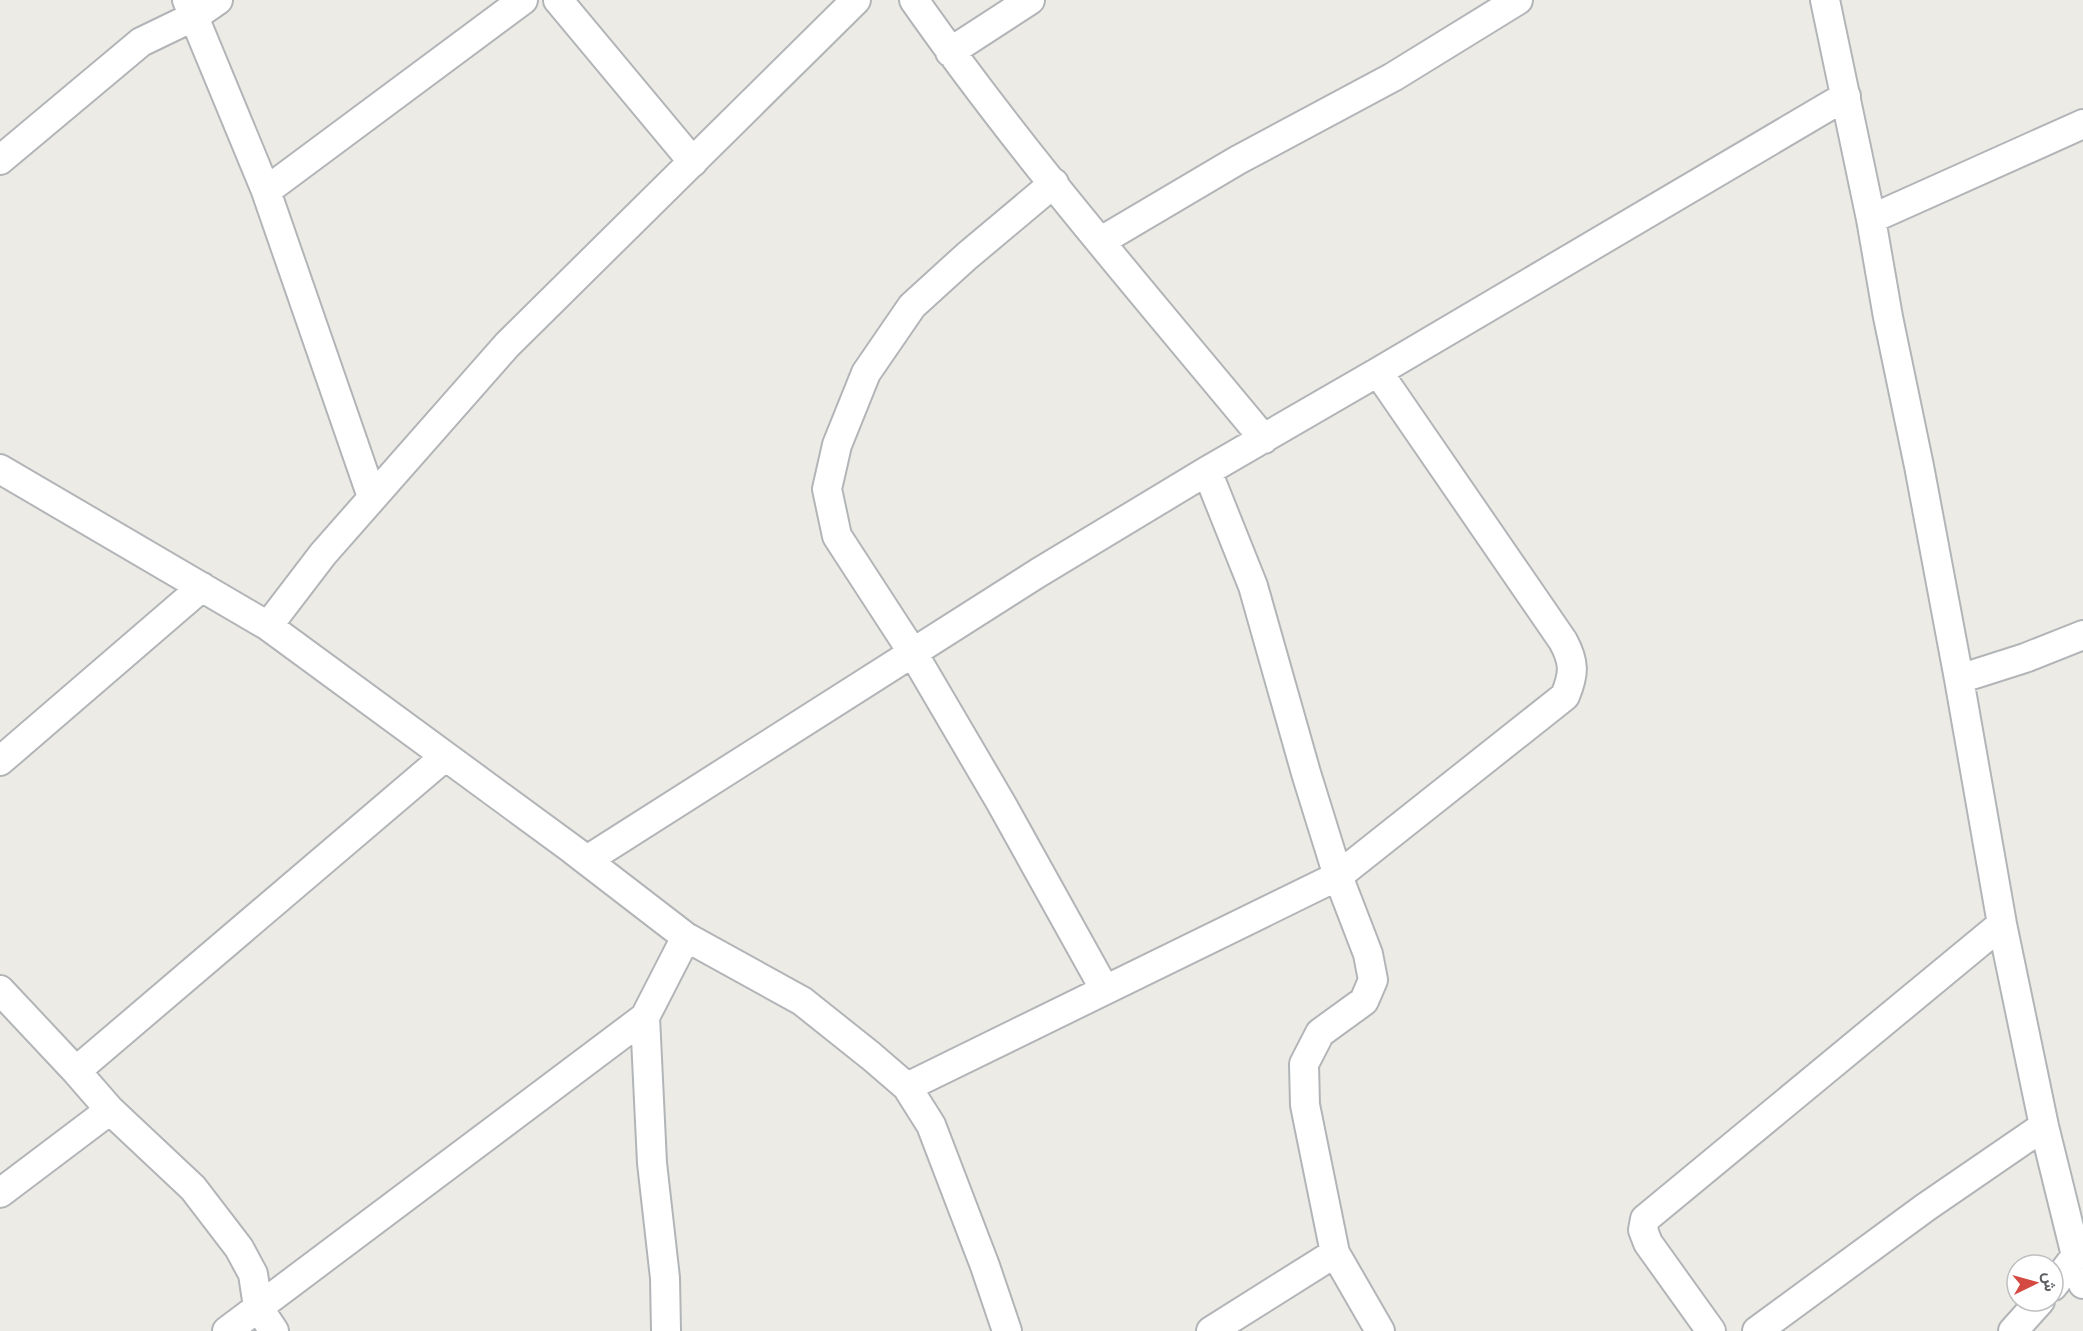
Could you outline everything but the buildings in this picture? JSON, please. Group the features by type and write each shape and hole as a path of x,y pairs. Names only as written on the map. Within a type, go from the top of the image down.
{"street":[{"path":"0,160 141,42 191,8 218,0"},
{"path":"266,191 523,0"},
{"path":"558,0 693,162"},
{"path":"268,626 323,554 507,345 856,0"},
{"path":"914,0 950,52 1054,183 1264,439"},
{"path":"950,52 1030,0"},
{"path":"1101,241 1238,160 1393,77 1518,0"},
{"path":"1826,0 1919,466 2002,924 2044,1126 2079,1254 2083,1284"},
{"path":"191,8 266,191 372,497"},
{"path":"587,860 1038,573 1207,471 1846,96"},
{"path":"1871,219 2083,124"},
{"path":"1054,183 912,306 866,373 837,445 827,489 837,536 913,653 1002,803 1106,990"},
{"path":"907,1087 1338,876 1565,696 1572,678 1571,656 1563,640 1378,372"},
{"path":"0,469 268,626 587,860 686,937 802,1001 871,1056 907,1087 931,1125 985,1266 1007,1331"},
{"path":"1207,471 1253,586 1338,876 1368,954 1373,980 1364,1001 1320,1033 1304,1064 1305,1105 1335,1253 1380,1331"},
{"path":"0,761 202,587"},
{"path":"268,626 441,760 587,860"},
{"path":"1959,679 2025,658 2083,635"},
{"path":"76,1071 441,760"},
{"path":"1711,1331 1648,1243 1643,1230 1645,1219 2002,924"},
{"path":"227,1331 645,1017 686,937"},
{"path":"0,990 110,1110 193,1188 239,1248 253,1274 258,1306 274,1331"},
{"path":"645,1017 652,1163 665,1278 666,1331"},
{"path":"0,1193 110,1110"},
{"path":"1757,1331 1926,1207 2044,1126"},
{"path":"1213,1330 1335,1253"},
{"path":"2065,1271 2079,1254"},
{"path":"2013,1331 2029,1313"}]}
